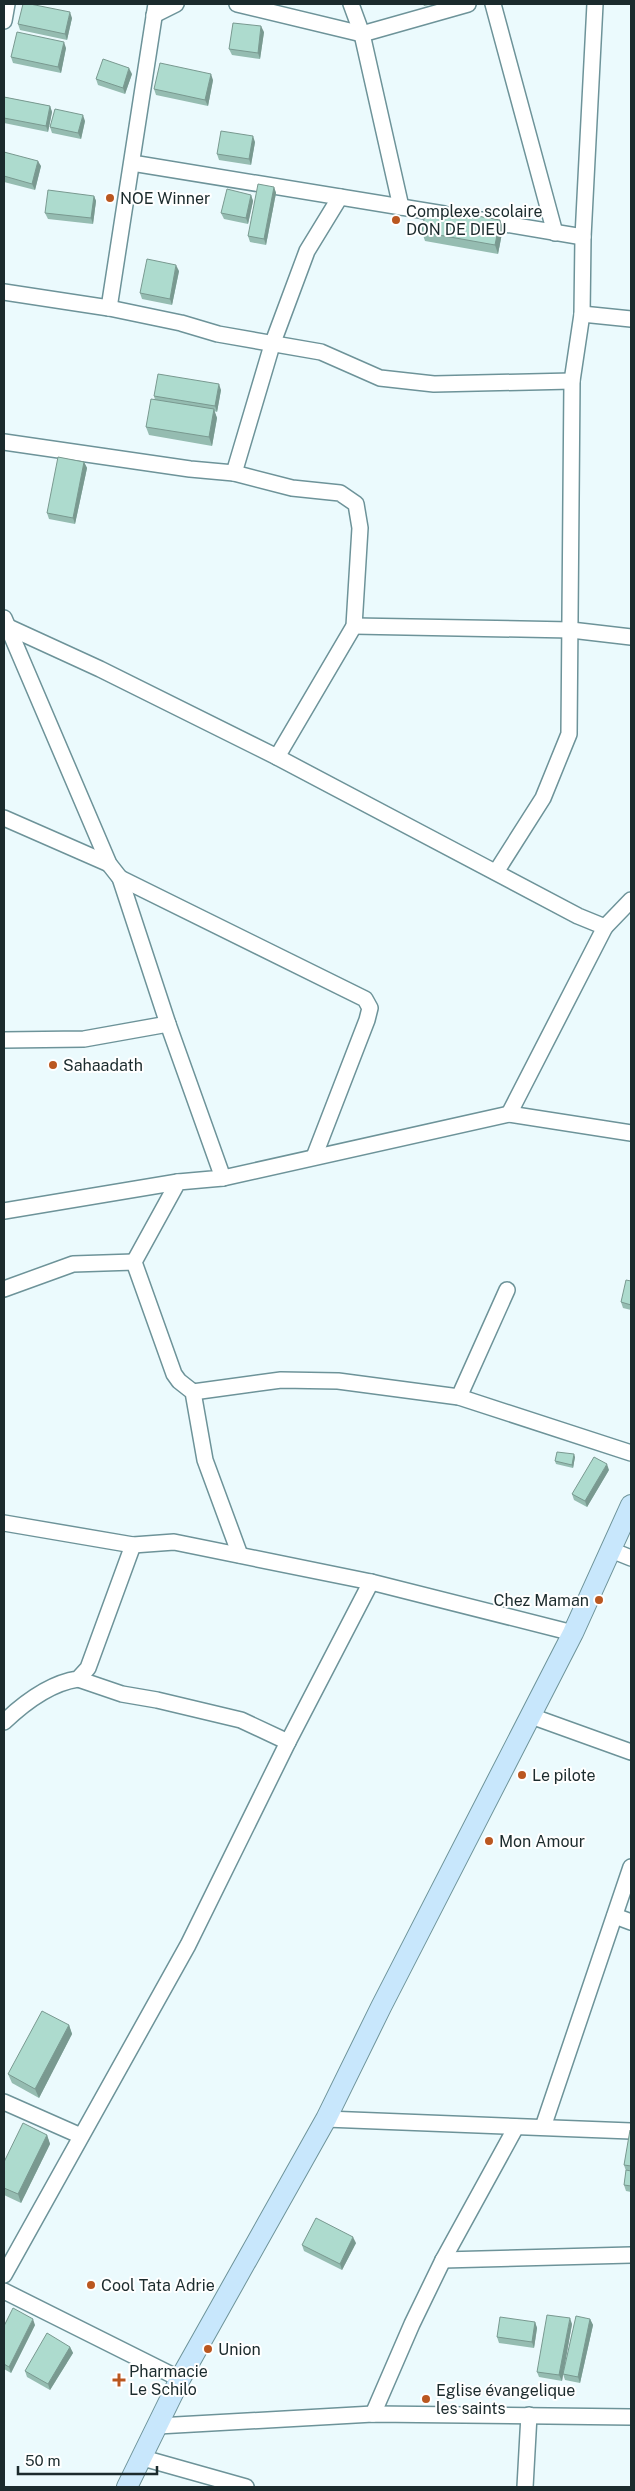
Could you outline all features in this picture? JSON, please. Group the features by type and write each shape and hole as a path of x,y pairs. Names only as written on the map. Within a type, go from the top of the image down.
{"main road":[{"path":"127,2487 143,2458 180,2379 326,2119 573,1633 631,1505"}],"street":[{"path":"4,22 7,4"},
{"path":"109,308 155,9 176,4"},
{"path":"237,4 304,22 362,34 468,4"},
{"path":"351,4 362,34 401,207"},
{"path":"494,4 555,233"},
{"path":"496,872 543,798 569,734 572,381 582,314 583,237 595,4"},
{"path":"132,163 583,237"},
{"path":"234,474 272,345 307,251 340,197"},
{"path":"4,292 109,308 272,345 321,352 380,378 434,384 572,381"},
{"path":"582,314 631,319"},
{"path":"4,442 234,474 292,488 340,493 356,504 360,528 354,626 277,757"},
{"path":"5,622 277,757 578,916 605,927"},
{"path":"5,622 109,864 120,878 168,1024 223,1178"},
{"path":"354,626 571,630 631,637"},
{"path":"4,818 109,864"},
{"path":"120,878 365,999 370,1008 367,1020 314,1156"},
{"path":"509,1114 605,927 631,900"},
{"path":"4,1040 84,1040 168,1024"},
{"path":"4,1211 178,1182 223,1178 314,1156 509,1114 631,1133"},
{"path":"178,1182 134,1262 174,1374 179,1382 193,1392 281,1380 338,1381 459,1398 631,1452"},
{"path":"4,1289 73,1264 134,1262"},
{"path":"459,1398 508,1290"},
{"path":"193,1392 205,1460 240,1555"},
{"path":"4,1523 133,1545 174,1542 371,1582 573,1633"},
{"path":"78,1679 88,1668 133,1545"},
{"path":"610,1550 631,1558"},
{"path":"4,2275 188,1945 288,1742 371,1582"},
{"path":"4,1722 22,1704 63,1681 78,1679 122,1694 157,1700 241,1720 288,1742"},
{"path":"531,1716 631,1752"},
{"path":"543,2127 631,1866"},
{"path":"615,1916 631,1922"},
{"path":"4,2102 81,2136"},
{"path":"326,2119 631,2131"},
{"path":"373,2414 412,2324 443,2260 516,2127"},
{"path":"443,2260 631,2255"},
{"path":"4,2291 180,2379"},
{"path":"158,2426 373,2414 631,2417"},
{"path":"525,2487 529,2415"},
{"path":"143,2458 246,2487"}],"building":[{"path":"23,4 70,12 65,34 18,24"},
{"path":"233,23 261,26 258,53 229,49"},
{"path":"17,32 64,42 58,67 11,57"},
{"path":"103,59 129,68 123,88 96,79"},
{"path":"160,63 211,74 205,100 154,89"},
{"path":"4,97 50,106 46,126 4,118"},
{"path":"55,109 83,115 78,133 50,127"},
{"path":"221,131 253,136 249,159 217,154"},
{"path":"4,152 38,161 32,184 4,176"},
{"path":"258,184 274,187 264,239 248,236"},
{"path":"227,189 251,195 246,218 221,213"},
{"path":"48,190 94,196 91,218 45,213"},
{"path":"426,207 500,220 495,245 422,232"},
{"path":"147,259 176,265 170,299 140,293"},
{"path":"158,374 219,384 215,406 154,396"},
{"path":"151,399 214,409 209,437 146,427"},
{"path":"58,457 84,462 73,518 47,513"},
{"path":"626,1280 631,1281 631,1305 621,1302"},
{"path":"557,1452 574,1454 572,1465 555,1461"},
{"path":"594,1457 607,1464 585,1501 572,1494"},
{"path":"42,2011 69,2025 35,2089 8,2074"},
{"path":"23,2123 47,2135 18,2194 4,2188 4,2162"},
{"path":"631,2130 631,2166 624,2165"},
{"path":"626,2170 631,2171 631,2186 624,2185"},
{"path":"316,2218 353,2237 340,2264 302,2245"},
{"path":"13,2308 33,2319 9,2367 4,2364 4,2326"},
{"path":"547,2315 570,2318 559,2375 537,2372"},
{"path":"576,2316 590,2319 578,2377 563,2374"},
{"path":"500,2317 535,2322 532,2342 497,2337"},
{"path":"47,2333 70,2347 48,2384 25,2371"}],"place":[{"name":"NOE Winner","path":"110,198"},
{"name":"Complexe scolaire DON DE DIEU","path":"396,220"},
{"name":"Sahaadath","path":"53,1065"},
{"name":"Chez Maman","path":"599,1600"},
{"name":"Le pilote","path":"522,1775"},
{"name":"Mon Amour","path":"489,1841"},
{"name":"Cool Tata Adrie","path":"91,2285"},
{"name":"Union","path":"208,2349"},
{"name":"Pharmacie Le Schilo","path":"119,2380"},
{"name":"Eglise évangelique les saints","path":"426,2399"}]}
